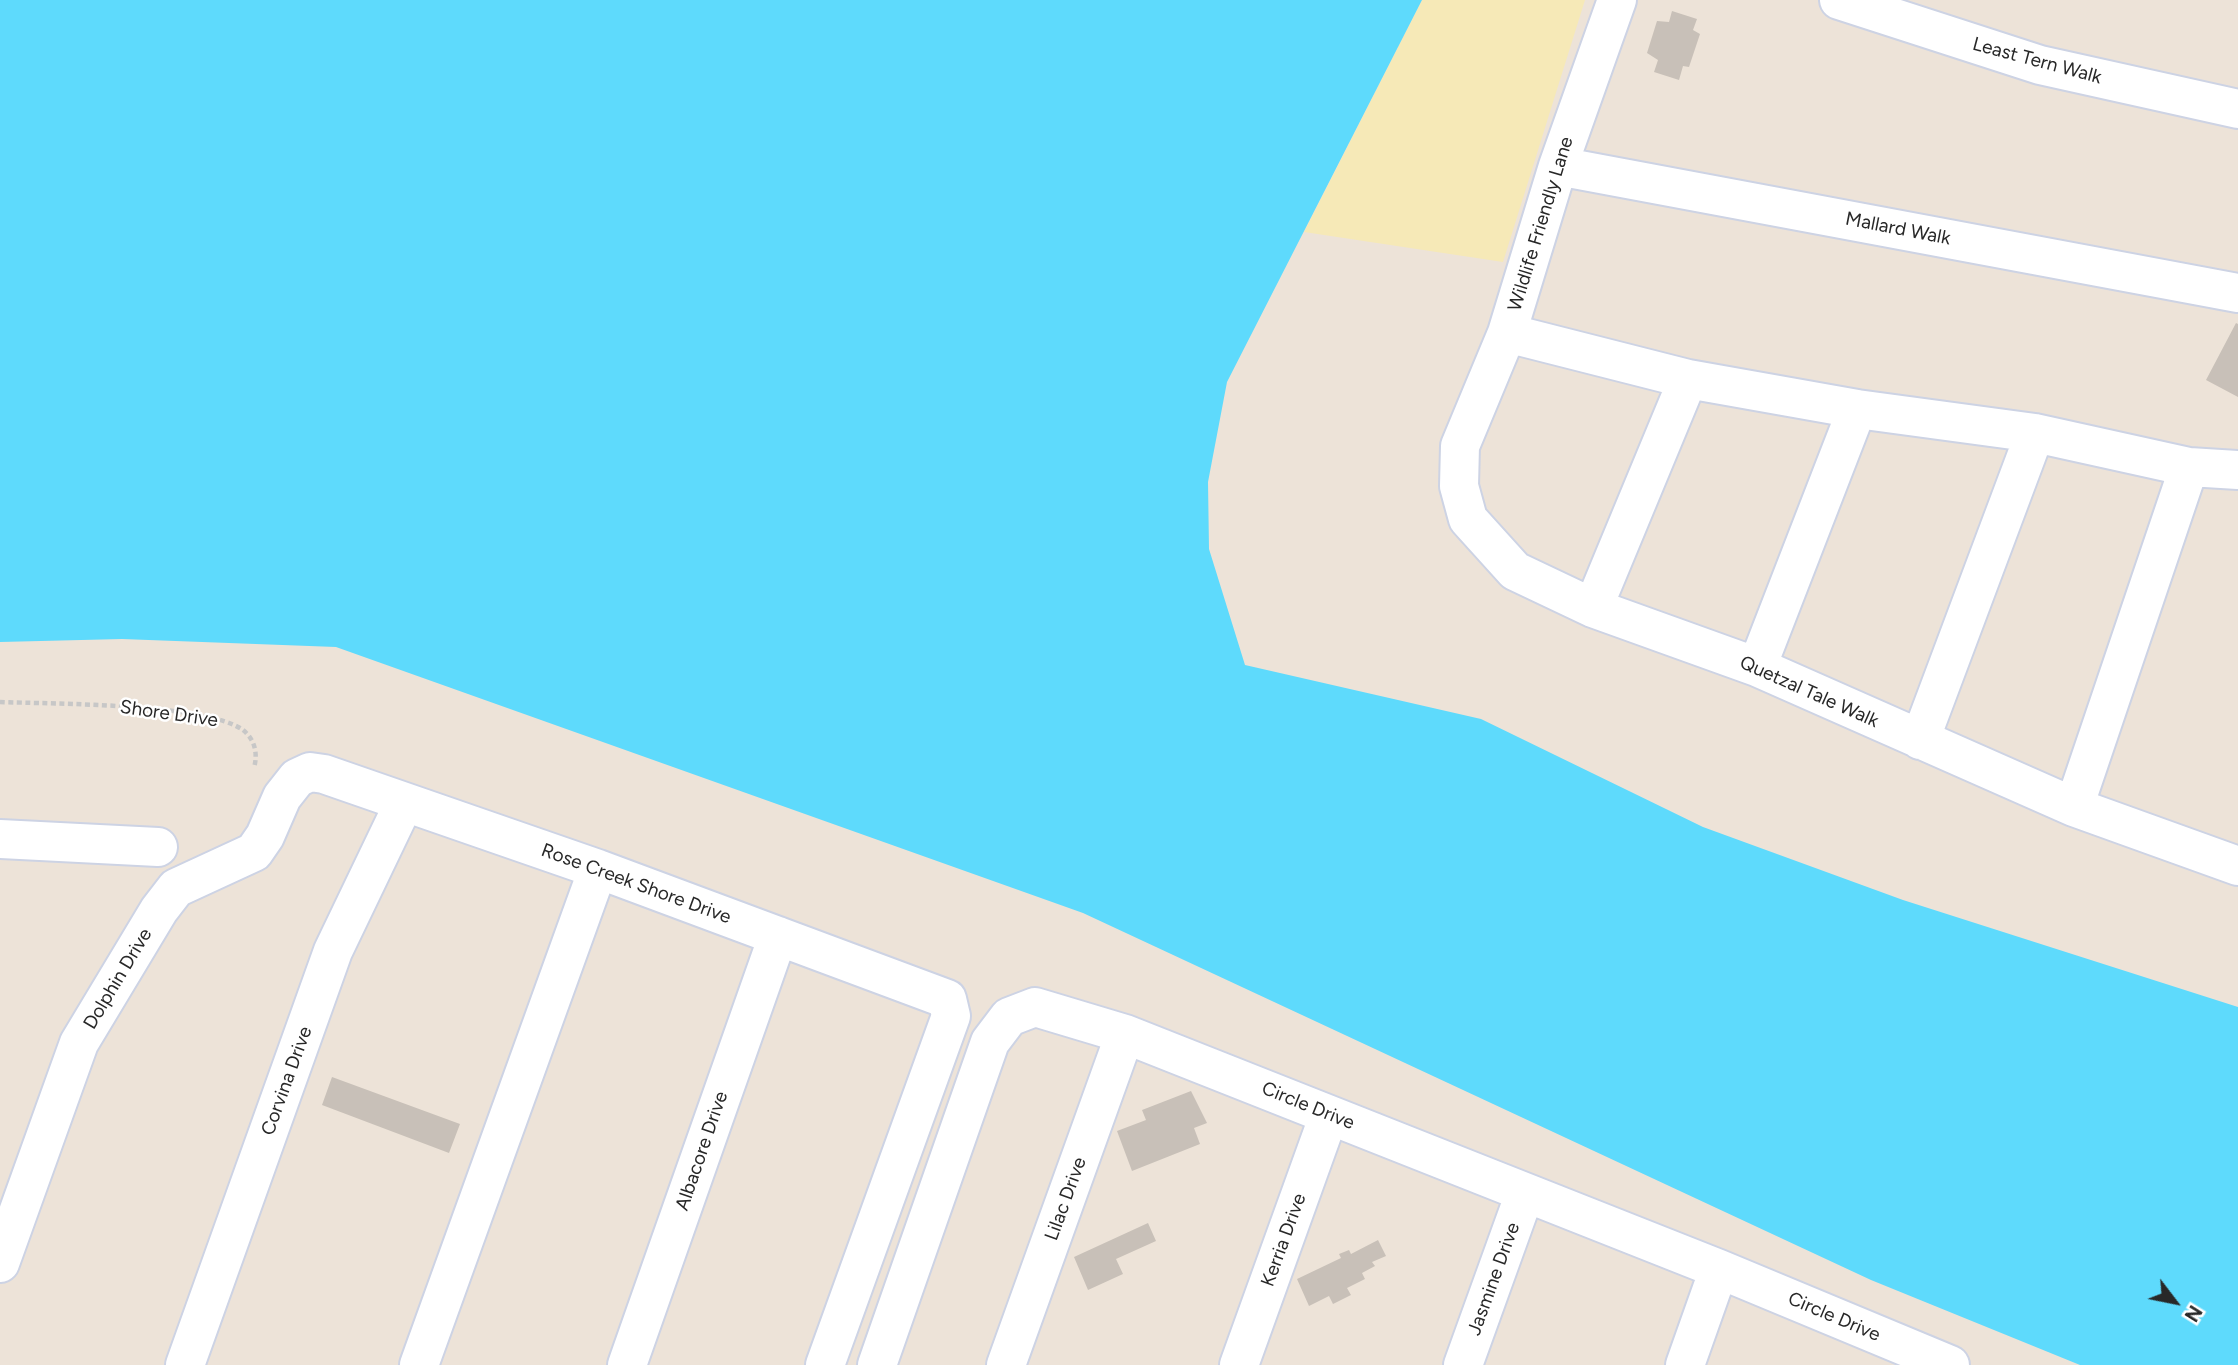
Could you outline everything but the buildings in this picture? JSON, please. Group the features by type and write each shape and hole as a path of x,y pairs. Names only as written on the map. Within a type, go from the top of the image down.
{"street":[{"name":"Wildlife Friendly Lane","path":"1460,446 1507,333 1558,166 1617,0"},
{"name":"Least Tern Walk","path":"1839,0 2040,65 2238,109"},
{"name":"Mallard Walk","path":"1558,166 2238,293"},
{"path":"1507,333 1688,379 1857,409 2035,433 2189,467 2238,470"},
{"path":"1593,608 1688,379"},
{"path":"1757,667 1857,409"},
{"path":"1920,740 2035,433"},
{"name":"Quetzal Tale Walk","path":"1460,446 1459,486 1468,519 1515,570 1593,608 1757,667 2074,807 2238,866"},
{"path":"2074,807 2189,467"},
{"name":"Dolphin Drive","path":"0,1263 79,1043 159,910 176,888 254,852 265,836 282,797 297,778 310,772 324,774"},
{"name":"Rose Creek Shore Drive","path":"324,774 598,869 947,999 951,1016 825,1365"},
{"name":"Corvina Drive","path":"185,1365 333,951 404,803"},
{"path":"0,839 158,847"},
{"path":"419,1365 598,869"},
{"name":"Albacore Drive","path":"627,1365 778,936"},
{"name":"Circle Drive","path":"877,1365 990,1042 1009,1017 1035,1007 1125,1034 1719,1269 1899,1355 1950,1365"},
{"name":"Lilac Drive","path":"1006,1365 1125,1034"},
{"name":"Kerria Drive","path":"1239,1365 1329,1115"},
{"name":"Jasmine Drive","path":"1463,1365 1525,1193"},
{"path":"1685,1365 1719,1269"}],"path":[{"name":"Shore Drive","path":"0,702 129,707 223,720 249,736 256,747 252,776"}],"sand":[{"path":"1422,0 1585,0 1503,262 1304,232"}],"water":[{"path":"0,0 1422,0 1227,382 1208,482 1209,549 1245,665 1481,719 1703,827 1903,900 2238,1007 2238,1365 2080,1365 1871,1280 1083,913 336,647 122,639 0,642"}]}
